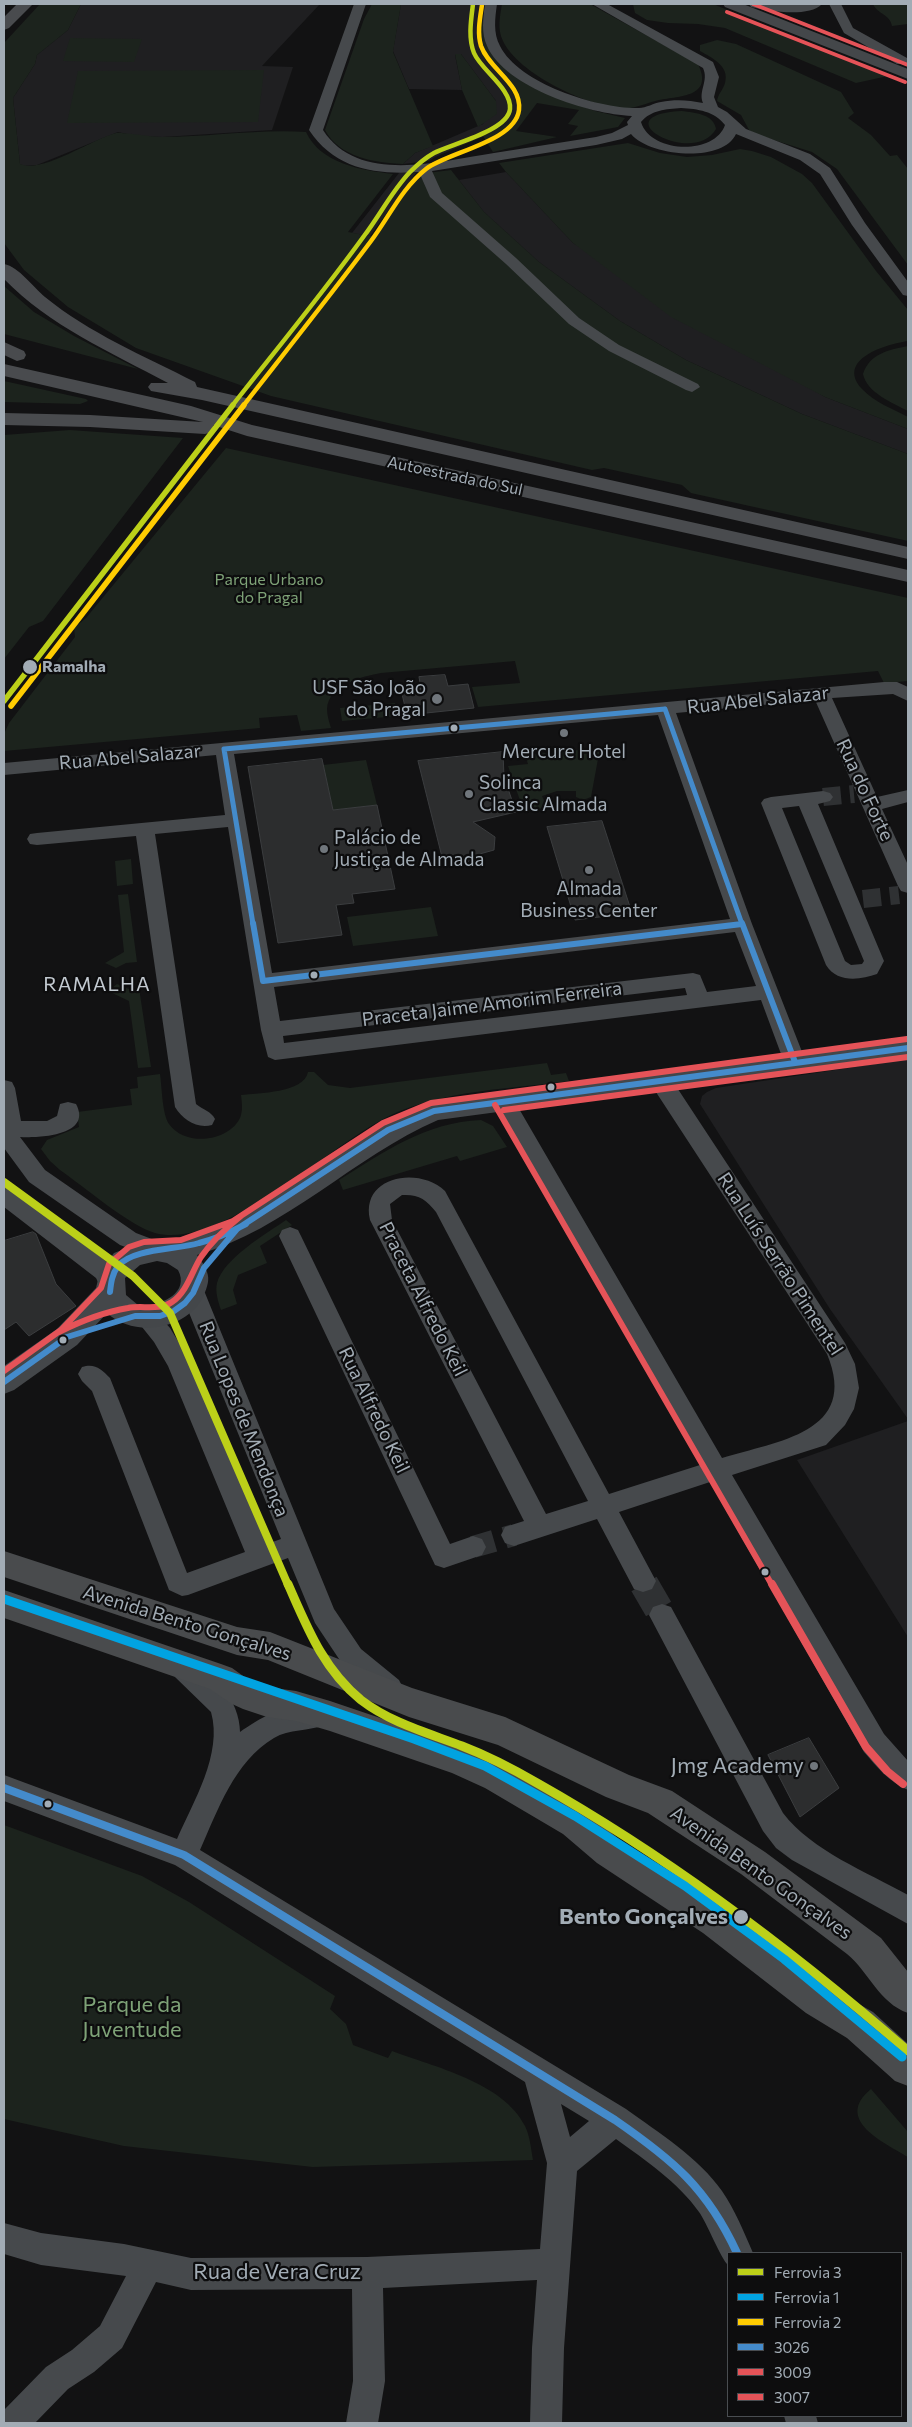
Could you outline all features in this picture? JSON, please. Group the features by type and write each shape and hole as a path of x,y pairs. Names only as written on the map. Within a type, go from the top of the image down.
{"highway":[{"path":"4,25 24,4"},
{"path":"4,269 43,305 80,330 202,394"},
{"name":"Autoestrada do Sul","path":"8,352 140,384 202,394 908,553"},
{"name":"Autoestrada do Sul","path":"4,370 191,412 247,430 908,576"},
{"path":"9,420 247,430"}],"main road":[{"name":"Avenida Bento Gonçalves","path":"4,1564 237,1641 270,1646 409,1702 505,1732 618,1786 660,1802 753,1864 864,1946 888,1977 908,1996"},
{"name":"Avenida Bento Gonçalves","path":"4,1604 221,1678 243,1694 267,1702 296,1706 330,1716 479,1768 575,1824 609,1852 715,1921 819,2001 860,2025 908,2068"}],"street":[{"path":"360,4 316,130 326,146 355,161 395,169 424,168 596,141 617,136 633,128 637,116 644,112 654,108 695,100 708,92"},
{"path":"491,4 489,30 493,45 499,54 519,72 552,91 592,106 615,111 644,112"},
{"path":"598,4 621,10 708,64 713,73 714,82 707,97 712,109"},
{"path":"730,4 906,66"},
{"path":"750,4 906,66"},
{"path":"755,4 769,7 795,8 816,4"},
{"path":"835,4 848,30 906,66"},
{"path":"681,104 712,109 729,119 733,131 729,137 713,146"},
{"path":"732,125 745,134 814,162 832,177 844,200 908,292"},
{"path":"633,128 637,135 657,146 686,150 713,146 746,146 786,157 812,173 844,200"},
{"path":"596,141 646,141"},
{"path":"424,168 426,174 432,180 435,194 511,261 574,321 614,348 692,387"},
{"name":"Rua Abel Salazar","path":"4,769 884,688 897,688 908,695"},
{"name":"Rua do Forte","path":"821,694 905,892"},
{"path":"665,709 742,924 795,1062"},
{"path":"224,749 271,1030"},
{"path":"864,797 908,796"},
{"path":"814,798 856,900 874,961 870,969 860,973 846,972 836,965 771,802 814,798"},
{"path":"37,840 236,820"},
{"path":"145,829 186,1107 189,1112 204,1119"},
{"path":"263,982 742,924"},
{"name":"Praceta Jaime Amorim Ferreira","path":"700,1000 693,980 271,1030 275,1052 769,992"},
{"path":"4,1382 67,1337 110,1288 112,1276 122,1262 145,1251 163,1251 202,1243 237,1229 360,1148 405,1122 434,1111 908,1048"},
{"name":"Rua Luís Serrão Pimentel","path":"660,1080 837,1350 846,1368 848,1386 846,1400 841,1413 832,1425 817,1438 716,1470"},
{"path":"4,1088 6,1135 16,1144 30,1168 38,1176 128,1240 180,1256 195,1273 194,1288"},
{"path":"503,1101 874,1743 893,1765 908,1777"},
{"path":"6,1135 56,1127 67,1120 68,1110"},
{"name":"Praceta Alfredo Keil","path":"539,1526 381,1220 379,1205 383,1196 394,1188 407,1186 430,1190 441,1202 603,1506"},
{"path":"4,1194 104,1272 118,1306 141,1316"},
{"path":"67,1337 141,1316 160,1316 174,1311 185,1303 214,1254 237,1229"},
{"name":"Rua Alfredo Keil","path":"290,1236 444,1556 473,1547"},
{"name":"Rua Lopes de Mendonça","path":"194,1288 324,1615 352,1658 375,1678 409,1702"},
{"name":"Rua Lopes de Mendonça","path":"141,1316 162,1335 179,1364 260,1558"},
{"path":"90,1374 102,1385 178,1582 185,1584 295,1545"},
{"path":"514,1534 716,1470"},
{"path":"603,1506 643,1581"},
{"path":"662,1615 772,1822 786,1839 802,1851 908,1910"},
{"path":"180,1665 215,1695 223,1707 228,1726 221,1775"},
{"path":"184,1855 221,1775 249,1739 264,1729 288,1718 330,1716"},
{"path":"4,1788 184,1855 615,2120 671,2162 700,2188 727,2228 737,2252"},
{"path":"538,2074 562,2163 553,2264 546,2423"},
{"path":"562,2163 615,2120"},
{"name":"Rua de Vera Cruz","path":"4,2239 41,2249 148,2265 192,2274 367,2273 553,2264"},
{"path":"14,2423 57,2378 83,2361 111,2337 148,2265"},
{"path":"362,2423 369,2381 367,2273"}],"shaded area":[{"path":"81,4 320,4 262,66 293,67 272,130 163,137 135,136 118,132 37,165 23,166 20,164 13,98 35,64 37,55 68,30"},
{"path":"401,4 482,4 479,42 486,61 517,97 519,107 516,117 496,131 429,161 403,164 415,153 483,124 496,101 461,54 455,55 462,90 409,89 393,51"},
{"path":"506,172 573,243 825,397 908,429 908,454 802,414 686,360 620,321 539,262 484,212 459,180"},
{"path":"399,173 416,173 370,236 352,233"},
{"path":"908,1059 908,1419 830,1309 700,1104 702,1096 716,1088"},
{"path":"908,1421 908,1637 797,1460"}],"green space":[{"path":"40,4 81,4 68,30 37,55 35,64 13,98 20,164 29,166 54,160 116,133 161,137 288,131 306,132 321,152 332,158 355,167 393,174 348,232 375,237 419,174 451,170 484,212 539,262 620,321 686,360 802,414 908,454 908,541 691,493 682,485 604,468 592,470 271,396 136,348 68,307 24,270 4,243 4,43"},
{"path":"372,4 401,4 393,52 433,146 415,153 403,164 359,157 339,147 325,130 364,19"},
{"path":"502,4 590,4 698,64 702,75 702,83 698,89 685,96 659,100 630,108 615,107 578,97 540,77 524,66 511,53 503,41 500,32"},
{"path":"633,4 713,4 888,76 856,83 725,28 647,20 635,13"},
{"path":"873,4 907,5 908,24 892,26 889,19 877,10"},
{"path":"482,15 487,46 509,71 536,89 595,111 625,118 618,127 570,136 578,126 568,124 579,110 537,103 516,131 557,137 493,152 483,136 506,124 517,114 518,103 513,93 493,71 484,57 479,42"},
{"path":"70,38 142,39 134,62 63,61"},
{"path":"717,40 736,44 841,92 854,113 848,118 871,135 890,156 897,155 908,169 908,265 837,169 812,152 755,134 749,130 741,115 717,101 725,83 725,72 719,63 700,51 700,45"},
{"path":"455,54 461,54 496,101 497,114 478,127 462,90"},
{"path":"264,70 258,122 67,123 78,71"},
{"path":"682,111 708,117 712,120 716,129 705,140 690,143 674,141 660,136 650,129 649,121 659,115"},
{"path":"628,143 660,153 687,157 712,155 740,149 752,151 771,157 802,174 812,183 876,271 908,310 908,341 888,346 867,355 859,361 855,369 855,378 862,389 872,398 908,417 908,429 825,397 671,317 573,243 499,163"},
{"path":"4,286 34,312 74,336 138,369 4,334"},
{"path":"908,346 908,411 875,392 865,381 863,374 870,361 875,357 887,351"},
{"path":"4,381 88,401 80,404 4,402"},
{"path":"70,430 183,438 43,621 29,627 4,659 4,435"},
{"name":"Parque Urbano do Pragal","path":"226,448 908,598 908,681 884,683 878,671 478,707 472,687 520,683 515,661 381,673 356,679 340,688 329,701 327,711 331,728 301,731 297,715 259,718 260,728 4,751 4,734 9,723 75,637 74,628 86,618"},
{"path":"395,703 398,716 342,721 340,708"},
{"path":"600,748 591,797 583,800 576,797 576,791 557,791 542,796 545,803 543,808 524,812 508,766 528,764 525,755"},
{"path":"366,760 377,805 333,810 323,765"},
{"path":"131,859 133,884 117,886 115,861"},
{"path":"128,894 137,962 126,963 116,968 105,963 124,952 118,895"},
{"path":"431,907 438,936 353,946 347,917"},
{"path":"117,984 129,989 139,988 151,1067 138,1068 129,1001 108,991"},
{"path":"547,1063 551,1075 566,1073 569,1081 455,1095 433,1100 391,1115 366,1129 275,1192 243,1211 212,1226 182,1234 155,1233 133,1222 60,1170 41,1149 47,1140 79,1127 77,1112 132,1105 130,1089 138,1088 137,1077 160,1074 164,1107 169,1124 185,1136 195,1139 206,1139 216,1137 234,1126 242,1113 241,1095 290,1088 305,1079 308,1072 314,1072 328,1085 350,1088"},
{"path":"481,1120 493,1126 507,1147 460,1161 457,1156 343,1190 339,1180 406,1140 442,1126"},
{"path":"286,1220 292,1225 260,1246 267,1263 238,1275 233,1290 237,1304 221,1310 216,1290 221,1274 247,1247"},
{"name":"Parque da Juventude","path":"4,1825 142,1876 189,1902 335,1996 330,2009 346,2024 353,2045 388,2058 392,2051 447,2070 484,2087 501,2098 515,2111 525,2126 533,2160 313,2167 124,2146 4,2119"},
{"path":"871,2089 908,2132 908,2157 876,2138 860,2120 858,2111 861,2100"}],"building":[{"path":"445,675 448,686 468,684 474,708 407,715 401,690 421,688 419,677"},
{"name":"Solinca Classic Almada","path":"503,752 504,777 516,812 473,822 495,837 494,850 476,855 468,862 444,865 418,761"},
{"name":"Palácio de Justiça de Almada","path":"322,759 333,810 377,805 395,889 352,894 354,903 336,905 342,935 278,943 248,767"},
{"name":"Almada Business Center","path":"602,821 632,913 575,920 547,827"},
{"path":"33,1232 36,1234 56,1284 76,1306 29,1336 16,1322 4,1330 4,1241"},
{"path":"809,1738 839,1788 800,1817 768,1755"}],"tunnel":[{"path":"823,797 854,794"},
{"path":"863,899 899,895"},
{"path":"473,1547 514,1535"},
{"path":"643,1581 645,1585"},
{"path":"644,1584 662,1615"}],"rail line":[{"name":"3","path":"4,701 365,235 394,190 422,161 441,150 489,130 507,117 510,110 506,95 478,60 472,47 473,4"},
{"name":"2","path":"11,706 372,240 408,187 426,169 437,162 497,136 515,120 519,111 519,102 516,94 487,57 481,45 479,28 482,5"},
{"name":"3","path":"4,1182 133,1276 170,1313 315,1646 336,1675 350,1690 389,1717 464,1747 528,1777 642,1848 779,1945 866,2014 908,2051"},
{"name":"1","path":"4,1599 414,1739 485,1766 575,1816 685,1886 784,1959 872,2030 902,2057"}],"transit line":[{"name":"3007","path":"753,4 908,65"},
{"name":"3009","path":"727,12 905,82"},
{"name":"3026","path":"665,709 742,924 795,1062"},
{"name":"3026","path":"224,749 665,709"},
{"name":"3026","path":"224,749 263,981"},
{"name":"3026","path":"263,981 742,924"},
{"name":"3007","path":"4,1371 61,1330 101,1288 109,1264 129,1247 144,1242 181,1240 233,1221 383,1123 431,1103 907,1039"},
{"name":"3026","path":"4,1382 67,1337 135,1316 160,1316 174,1311 185,1303 193,1293 204,1268 237,1229 388,1130 434,1111 908,1048"},
{"name":"3009","path":"504,1110 908,1057"},
{"name":"3009","path":"495,1105 866,1747 887,1771 903,1784"},
{"name":"3007","path":"59,1332 110,1312 134,1307 162,1306 172,1302 184,1289 206,1249 241,1216"},
{"name":"3026","path":"110,1292 112,1277 118,1267 126,1260 136,1255 200,1243 224,1235 246,1224"},
{"name":"3026","path":"4,1788 184,1855 615,2120 655,2148 687,2176 714,2209 737,2252"}],"place":[{"name":"Ramalha","path":"30,667"},
{"name":"USF São João do Pragal","path":"437,699"},
{"name":"Mercure Hotel","path":"564,733"},
{"name":"Solinca Classic Almada","path":"469,794"},
{"name":"Palácio de Justiça de Almada","path":"324,849"},
{"name":"Almada Business Center","path":"589,870"},
{"name":"Jmg Academy","path":"814,1766"},
{"name":"Bento Gonçalves","path":"741,1917"}],"district":[{"name":"RAMALHA","path":"97,984"}]}
